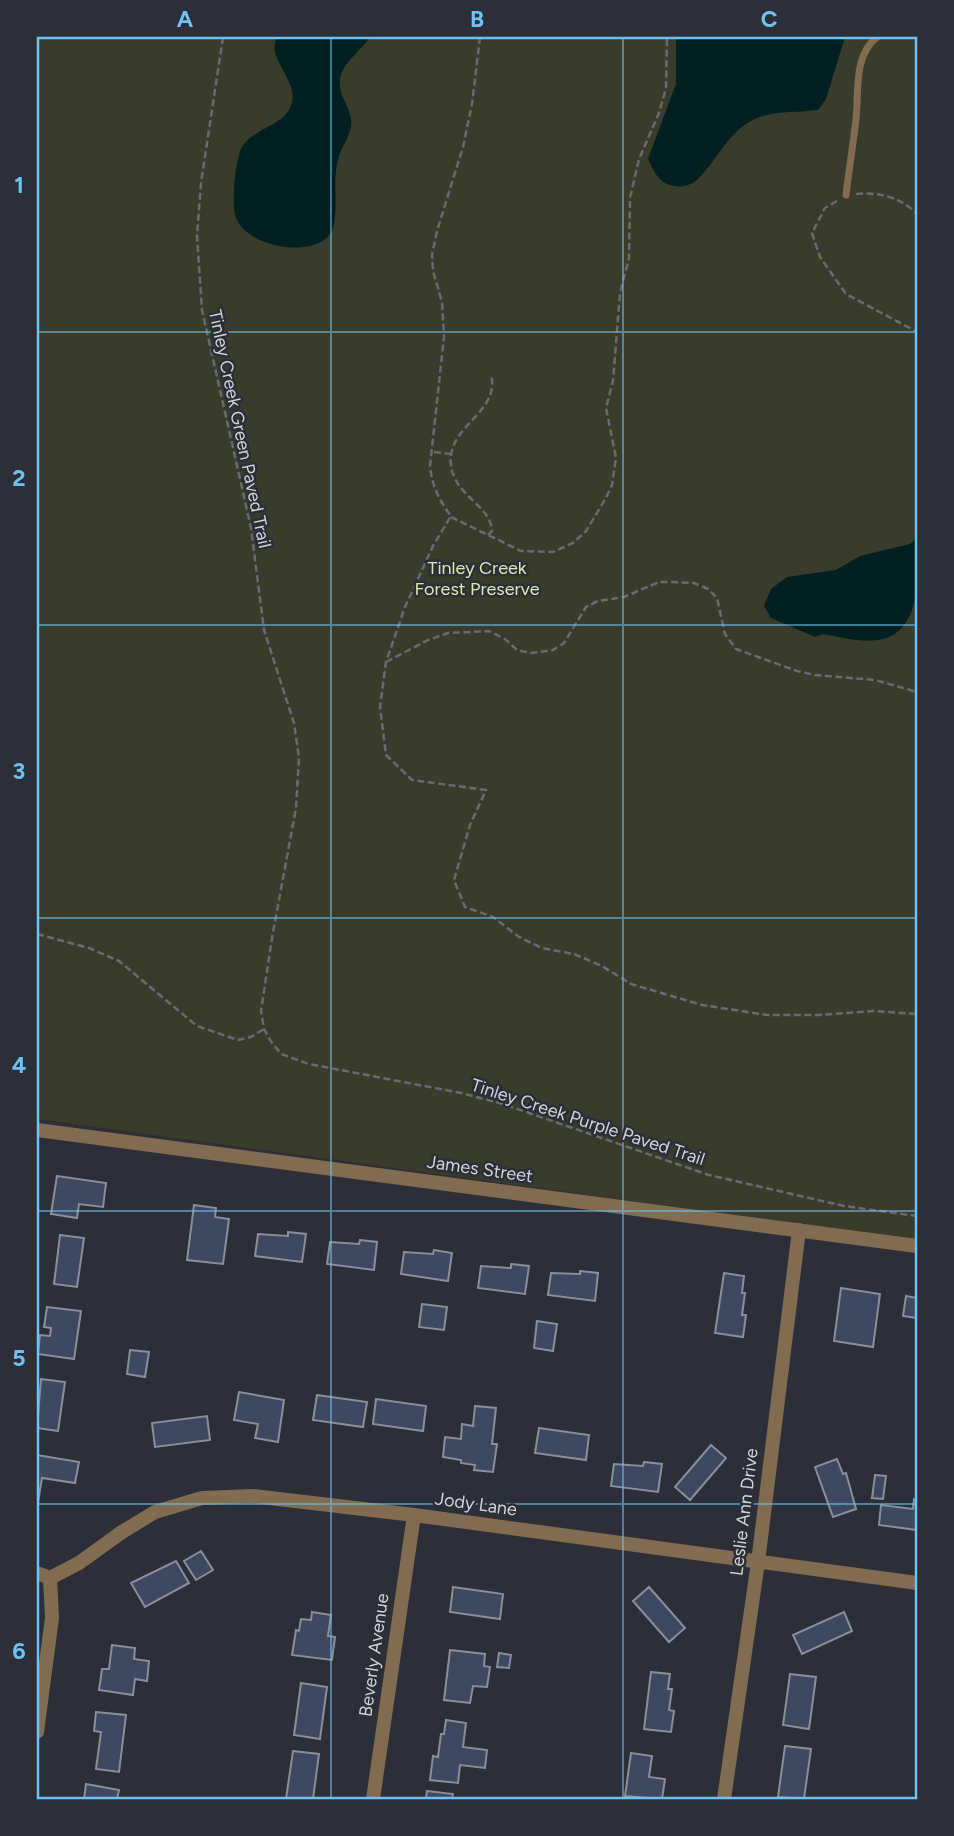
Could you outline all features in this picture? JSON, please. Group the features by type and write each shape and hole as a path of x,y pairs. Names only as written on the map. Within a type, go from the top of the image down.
{"street":[{"name":"James Street","path":"37,1130 917,1246"},
{"name":"Leslie Ann Drive","path":"724,1799 758,1562 799,1230"},
{"name":"Jody Lane","path":"43,1575 79,1563 155,1512 202,1498 253,1496 917,1583"},
{"name":"Beverly Avenue","path":"373,1799 414,1515"},
{"path":"37,1732 52,1618 43,1575"}],"lane":[{"path":"846,195 858,78 867,48 877,37"}],"path":[{"name":"Tinley Creek Green Paved Trail","path":"223,37 201,183 197,236 202,310 251,528 264,630 294,723 299,758 296,808 261,1011 264,1030"},
{"path":"480,37 472,104 463,147 432,255 433,271 442,302 444,337 430,467 439,500 451,516 530,553 552,552 573,543 592,523 612,485 616,458 606,408 613,381 620,293 629,258 629,198 639,159 663,101 666,88 667,37"},
{"path":"917,214 906,203 876,192 846,195 825,208 812,233 820,257 846,294 917,331"},
{"path":"488,535 492,531 491,522 458,484 452,468 451,454 455,442 480,414 491,394 491,375"},
{"path":"432,452 451,454"},
{"path":"451,516 433,545 405,607 386,662 380,707 386,755 412,780 486,790 470,825 454,880 465,906 493,918 519,937 542,948 574,954 602,966 631,984 702,1006 767,1015 819,1016 874,1011 917,1014"},
{"path":"386,662 448,633 489,631 505,639 517,650 531,653 553,650 564,643 586,607 598,601 624,597 650,585 694,583 708,589 717,598 725,634 736,649 797,671 876,680 917,692"},
{"path":"37,934 89,948 119,961 197,1026 238,1040 264,1030"},
{"name":"Tinley Creek Purple Paved Trail","path":"264,1030 281,1054 309,1064 461,1093 503,1104 709,1175 844,1206 917,1216"}],"green space":[{"name":"Tinley Creek Forest Preserve","path":"37,37 917,37 917,1240 37,1119"}],"shaded area":[{"path":"276,37 370,37 348,62 340,79 351,125 336,168 333,228 326,239 314,245 280,246 264,242 249,234 238,223 234,209 236,168 242,147 247,140 284,116 292,102 292,89 275,52"},
{"path":"676,37 845,37 826,99 818,110 776,113 753,120 729,139 698,179 689,185 678,186 663,182 648,159 676,84"},
{"path":"917,538 915,599 911,614 893,635 871,641 823,634 815,637 771,618 764,606 771,589 787,577 836,570 860,556 910,544"}],"building":[{"path":"57,1176 106,1183 103,1207 79,1204 77,1218 51,1214"},
{"path":"194,1205 216,1208 215,1217 229,1219 223,1264 187,1260"},
{"path":"288,1232 306,1234 302,1262 255,1256 258,1234 288,1236"},
{"path":"60,1235 84,1238 77,1287 54,1284"},
{"path":"360,1240 377,1242 374,1270 327,1264 330,1242 359,1244"},
{"path":"434,1250 452,1253 448,1281 401,1274 404,1252 433,1254"},
{"path":"511,1264 529,1266 525,1294 478,1288 481,1266 511,1268"},
{"path":"580,1271 598,1273 595,1301 548,1295 551,1273 580,1274"},
{"path":"724,1273 744,1276 742,1315 746,1315 743,1337 715,1333"},
{"path":"841,1288 880,1294 873,1347 834,1341"},
{"path":"906,1296 917,1298 917,1318 903,1316"},
{"path":"422,1304 447,1307 444,1330 419,1327"},
{"path":"47,1307 81,1311 74,1359 38,1354 40,1335 50,1336 51,1328 44,1327"},
{"path":"537,1321 557,1324 553,1351 534,1348"},
{"path":"130,1350 149,1352 145,1377 127,1374"},
{"path":"41,1379 65,1382 58,1431 37,1428"},
{"path":"239,1392 284,1400 278,1442 255,1438 258,1424 234,1420"},
{"path":"317,1395 367,1402 363,1427 313,1420"},
{"path":"376,1399 426,1406 423,1431 373,1424"},
{"path":"475,1406 496,1408 492,1444 497,1444 493,1472 474,1470 475,1465 443,1457 445,1437 461,1439 462,1424 473,1426"},
{"path":"207,1416 210,1440 155,1447 152,1423"},
{"path":"539,1428 589,1435 586,1460 535,1453"},
{"path":"711,1445 726,1458 690,1500 675,1487"},
{"path":"37,1455 79,1462 75,1483 42,1478 37,1508"},
{"path":"837,1459 843,1474 846,1473 856,1509 833,1517 815,1467"},
{"path":"644,1462 662,1464 658,1492 611,1486 614,1464 643,1466"},
{"path":"875,1475 886,1476 883,1499 872,1498"},
{"path":"914,1499 917,1500 917,1530 879,1525 881,1505 913,1509"},
{"path":"201,1551 213,1570 196,1580 184,1561"},
{"path":"176,1561 189,1583 145,1607 131,1583"},
{"path":"453,1587 503,1594 500,1619 450,1612"},
{"path":"649,1587 685,1628 669,1642 633,1601"},
{"path":"312,1612 331,1615 328,1636 335,1637 332,1660 292,1655 296,1630 299,1631 301,1619 311,1620"},
{"path":"844,1612 852,1631 802,1654 793,1635"},
{"path":"112,1645 135,1648 134,1659 149,1661 147,1681 135,1679 133,1695 99,1690 102,1669 109,1669"},
{"path":"450,1650 485,1654 484,1666 490,1667 487,1687 473,1686 470,1703 444,1700"},
{"path":"499,1653 511,1655 509,1668 497,1667"},
{"path":"651,1672 670,1674 668,1689 672,1689 669,1710 674,1711 671,1732 644,1729"},
{"path":"790,1674 816,1677 809,1729 783,1725"},
{"path":"301,1683 327,1687 320,1739 294,1735"},
{"path":"96,1712 126,1715 119,1772 96,1769 101,1732 94,1731"},
{"path":"446,1720 466,1723 463,1747 487,1750 485,1768 460,1765 458,1783 430,1780 433,1756 438,1757"},
{"path":"785,1746 811,1749 804,1799 778,1797"},
{"path":"293,1751 319,1754 313,1799 286,1799"},
{"path":"631,1753 652,1756 649,1777 665,1779 662,1799 625,1796"},
{"path":"86,1784 119,1790 117,1799 84,1799"},
{"path":"427,1791 453,1794 452,1799 426,1799"}]}
